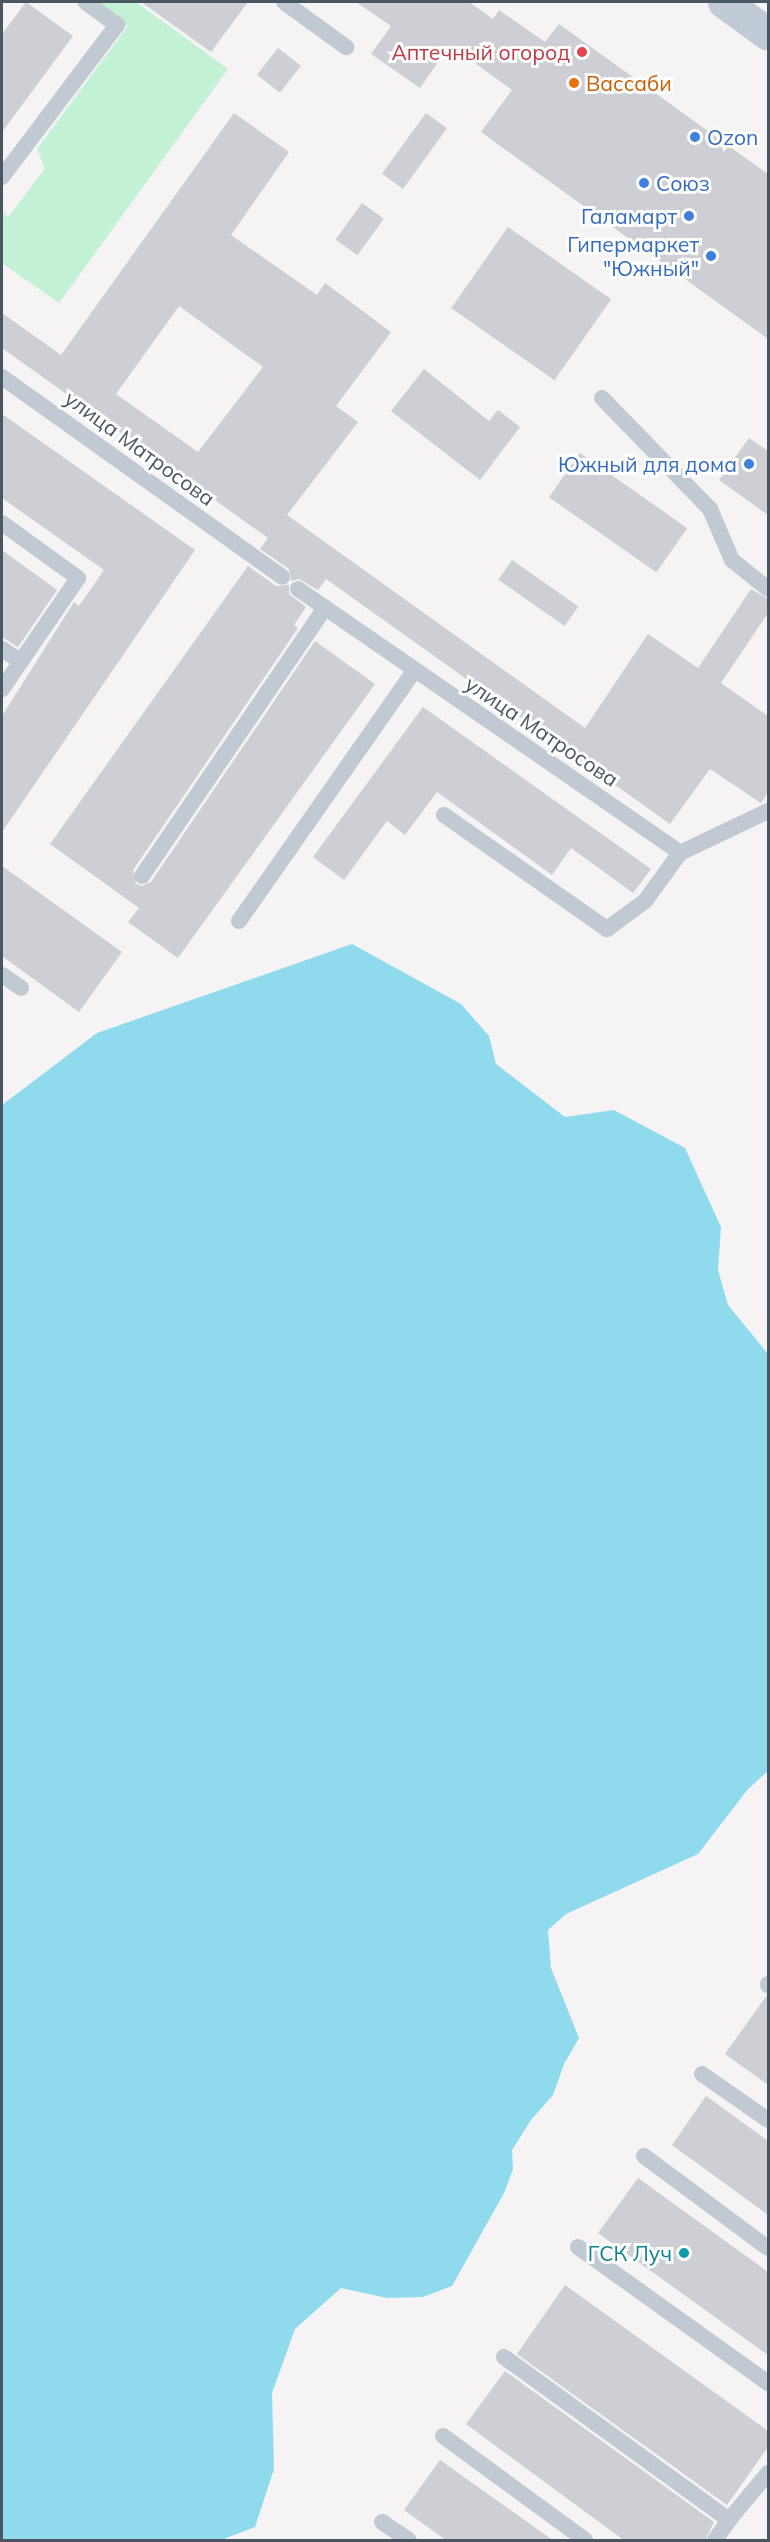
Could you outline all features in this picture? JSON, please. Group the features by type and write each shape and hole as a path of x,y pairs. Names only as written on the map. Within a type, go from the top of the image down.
{"main road":[{"path":"723,2 768,34"}],"lane":[{"path":"2,177 117,25 85,2"},
{"path":"284,2 346,46"},
{"name":"улица Матросова","path":"2,377 282,577"},
{"path":"602,398 710,508 732,560 768,589"},
{"path":"2,523 78,578 2,689"},
{"name":"улица Матросова","path":"298,589 680,853"},
{"path":"142,876 325,608"},
{"path":"2,649 21,662"},
{"path":"239,921 414,671"},
{"path":"444,815 607,929 645,901 680,853 768,811"},
{"path":"2,975 21,988"},
{"path":"702,2074 768,2120"},
{"path":"644,2156 768,2248"},
{"path":"578,2247 768,2383"},
{"path":"504,2357 729,2520"},
{"path":"443,2436 585,2541"},
{"path":"715,2541 729,2520 768,2473"},
{"path":"382,2522 409,2541"}],"green space":[{"path":"97,2 136,2 228,69 59,303 2,263 2,212 8,217 45,169 37,149 128,26"}],"water":[{"path":"352,944 461,1004 489,1036 496,1064 565,1117 614,1110 685,1148 721,1227 718,1270 728,1305 768,1354 768,1771 748,1789 698,1854 566,1914 548,1930 551,1968 579,2038 564,2064 553,2095 531,2120 512,2150 513,2169 504,2193 452,2286 423,2297 387,2298 341,2288 295,2329 272,2393 274,2469 255,2527 221,2540 2,2540 2,1105 97,1033"}],"building":[{"path":"26,2 73,36 2,132 2,34"},
{"path":"141,2 248,2 211,52"},
{"name":"Гипермаркет \"Южный\"","path":"356,2 469,2 493,19 499,10 545,42 559,24 768,174 768,339 481,132 512,90 450,45 420,88 371,54 391,26"},
{"path":"278,48 301,66 280,93 257,75"},
{"path":"234,113 289,152 231,235 317,295 325,283 391,332 336,406 358,422 287,515 585,728 648,634 698,668 751,589 768,599 768,613 721,683 768,716 768,792 761,803 710,769 670,824 326,579 318,590 299,579 291,581 289,569 260,549 268,538 2,348 2,313 61,355","holes":["179,306 263,367 198,452 116,394"]},
{"path":"426,113 447,128 403,189 382,174"},
{"path":"362,203 384,219 357,255 336,239"},
{"path":"508,227 611,299 554,380 451,308"},
{"path":"424,369 489,421 498,410 520,427 480,480 391,411"},
{"path":"2,414 195,550 2,832 2,716 74,602 79,606 104,570 2,498"},
{"name":"Южный для дома","path":"749,438 768,451 768,515 719,480"},
{"path":"580,453 687,528 656,572 549,497"},
{"path":"2,550 57,590 18,647 2,637"},
{"path":"512,560 578,606 565,626 498,580"},
{"path":"248,566 276,586 289,585 289,594 306,607 294,625 298,628 133,870 136,884 142,886 151,882 315,641 375,684 178,958 128,922 139,908 50,844"},
{"path":"423,707 651,869 633,893 571,848 552,875 437,792 405,835 387,821 344,880 313,857"},
{"path":"2,866 122,952 79,1012 2,956"},
{"path":"768,1995 768,2085 725,2054"},
{"path":"706,2096 768,2141 768,2215 672,2145"},
{"name":"ГСК Луч","path":"638,2178 768,2272 768,2355 598,2233"},
{"path":"565,2285 768,2431 768,2447 727,2505 517,2354"},
{"path":"505,2371 714,2522 705,2541 625,2541 466,2424"},
{"path":"440,2460 554,2541 447,2541 404,2510"}],"place":[{"name":"Аптечный огород","path":"582,52"},
{"name":"Вассаби","path":"574,83"},
{"name":"Ozon","path":"695,137"},
{"name":"Союз","path":"644,183"},
{"name":"Галамарт","path":"689,216"},
{"name":"Гипермаркет \"Южный\"","path":"711,256"},
{"name":"Южный для дома","path":"749,464"},
{"name":"ГСК Луч","path":"684,2253"}]}
